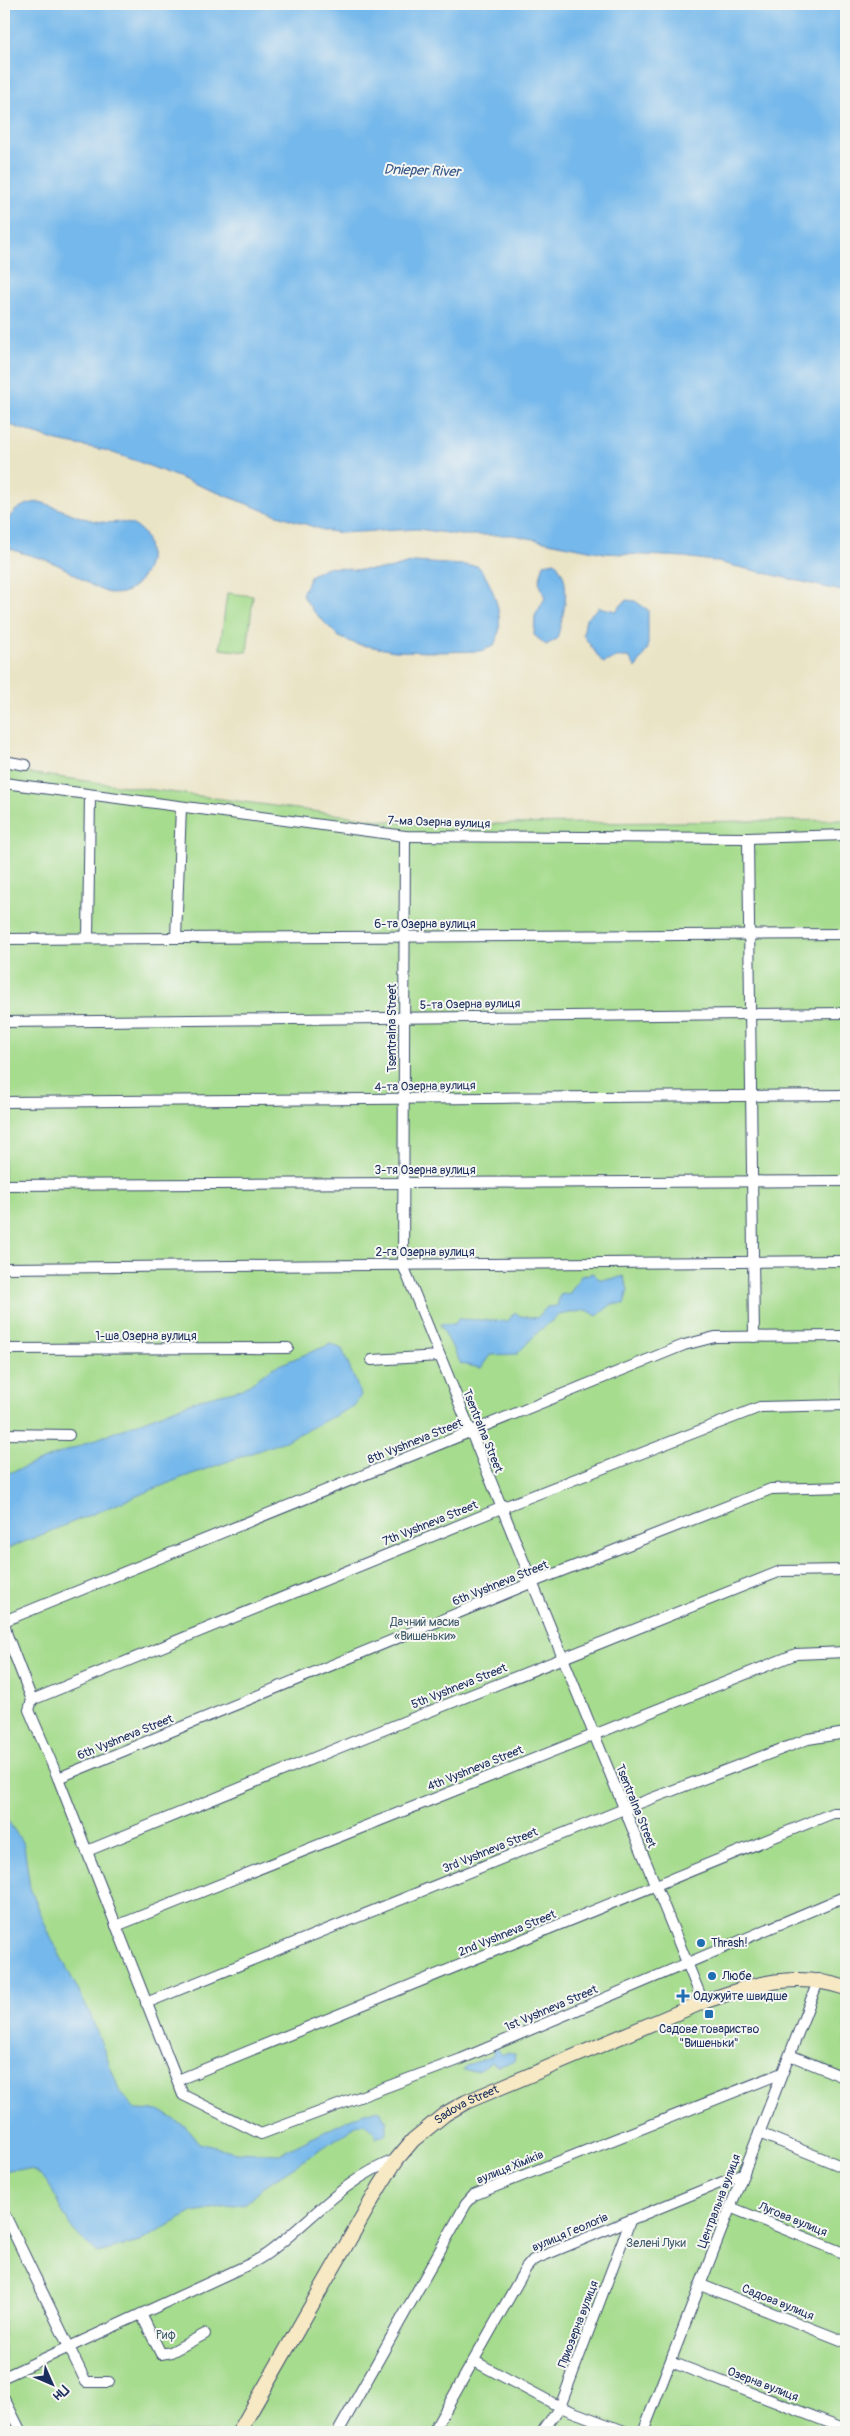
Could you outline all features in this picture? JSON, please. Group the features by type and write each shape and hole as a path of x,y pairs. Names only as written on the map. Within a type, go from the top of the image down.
{"street":[{"path":"4,761 26,765"},
{"name":"7-ма Озерна вулиця","path":"4,783 90,796 405,836 748,838 846,835"},
{"path":"88,938 90,796"},
{"path":"176,938 181,807"},
{"name":"Tsentralna Street","path":"405,836 403,1265 703,2002"},
{"path":"748,838 754,1337"},
{"name":"6-та Озерна вулиця","path":"4,939 846,934"},
{"name":"5-та Озерна вулиця","path":"4,1022 846,1013"},
{"name":"4-та Озерна вулиця","path":"4,1102 846,1095"},
{"name":"3-тя Озерна вулиця","path":"4,1184 846,1181"},
{"name":"2-га Озерна вулиця","path":"4,1268 846,1261"},
{"name":"8th Vyshneva Street","path":"4,1621 684,1345 715,1337 846,1336"},
{"name":"1-ша Озерна вулиця","path":"4,1349 288,1348"},
{"path":"372,1360 439,1356"},
{"name":"7th Vyshneva Street","path":"32,1700 501,1508 760,1407 846,1406"},
{"path":"4,1434 69,1435"},
{"name":"6th Vyshneva Street","path":"58,1778 531,1583 771,1488 846,1487"},
{"name":"5th Vyshneva Street","path":"87,1851 329,1751 781,1571 846,1570"},
{"path":"4,1621 7,1635 32,1700 30,1710 178,2080"},
{"name":"4th Vyshneva Street","path":"116,1926 796,1654 846,1652"},
{"name":"3rd Vyshneva Street","path":"146,2003 624,1809 808,1739 846,1733"},
{"name":"2nd Vyshneva Street","path":"178,2080 656,1887 833,1813 846,1813"},
{"name":"1st Vyshneva Street","path":"178,2080 183,2096 261,2134 461,2059 846,1896"},
{"name":"Sadova Street","path":"238,2432 397,2159 429,2125 466,2102 703,2002 756,1984 776,1980 819,1980 846,1988"},
{"name":"Центральна вулиця","path":"643,2432 819,1980"},
{"path":"790,2055 846,2078"},
{"name":"вулиця Хіміків","path":"338,2432 466,2204 474,2195 782,2074"},
{"path":"759,2133 846,2168"},
{"path":"4,2377 242,2268 268,2254 346,2186 376,2167 397,2159"},
{"name":"вулиця Геологів","path":"433,2432 526,2268 533,2260 744,2173"},
{"name":"Лугова вулиця","path":"730,2208 846,2254"},
{"path":"6,2218 86,2382 109,2382"},
{"name":"Приозерна вулиця","path":"542,2432 560,2407 630,2220"},
{"name":"Садова вулиця","path":"700,2285 846,2342"},
{"path":"141,2314 161,2354 171,2352 205,2334"},
{"path":"474,2361 560,2407 626,2432"},
{"name":"Озерна вулиця","path":"671,2362 846,2429"},
{"path":"4,2398 21,2432"}],"green space":[{"path":"227,593 253,596 247,652 220,649"},
{"name":"Дачний масив «Вишеньки»","path":"4,770 417,825 846,820 846,2432 4,2432"}],"water":[{"name":"Dnieper River","path":"4,4 846,4 846,592 713,561 684,557 604,553 513,535 460,535 418,529 340,533 323,530 260,509 134,460 104,450 57,441 4,423"},
{"path":"40,502 87,519 125,523 138,528 148,542 149,551 148,566 141,578 128,591 118,594 108,593 54,563 6,547 5,529 11,515 23,506"},
{"path":"414,562 478,566 491,588 499,614 499,631 494,646 480,651 437,652 395,651 356,644 339,637 312,610 302,594 311,575 327,567 359,570 389,569"},
{"path":"555,562 561,570 566,589 564,609 557,639 546,645 534,635 535,616 545,598 539,581 544,564"},
{"path":"626,600 635,601 648,610 648,648 636,668 629,657 617,657 603,663 583,635 586,619 599,607 616,611"},
{"path":"593,1273 599,1279 614,1279 623,1276 628,1290 624,1304 612,1304 597,1316 587,1310 559,1315 539,1331 517,1354 490,1355 481,1368 461,1364 440,1324 455,1324 458,1319 508,1321 515,1312 520,1316 537,1318 547,1307 557,1306 560,1295 570,1293 581,1276"},
{"path":"331,1344 342,1349 361,1395 354,1406 285,1441 181,1478 4,1550 4,1475 200,1399 242,1389 274,1367"},
{"path":"4,1808 6,1818 24,1845 30,1888 50,1936 89,2011 120,2092 136,2110 161,2111 186,2127 199,2143 236,2152 280,2154 364,2112 379,2110 387,2122 387,2133 376,2138 374,2131 365,2124 356,2126 264,2186 246,2203 193,2212 139,2242 98,2253 74,2231 52,2190 39,2174 30,2170 19,2169 4,2171"},
{"path":"497,2048 502,2055 508,2052 515,2054 514,2062 497,2066 491,2062 478,2071 463,2070 467,2065 493,2056 493,2050"}],"place":[{"name":"Thrash!","path":"701,1943"},
{"name":"Любе","path":"712,1976"},
{"name":"Одужуйте швидше","path":"683,1996"},
{"name":"Садове товариство \"Вишеньки\"","path":"709,2014"}],"park label":[{"name":"Зелені Луки","path":"656,2243"},
{"name":"Риф","path":"166,2335"}]}
